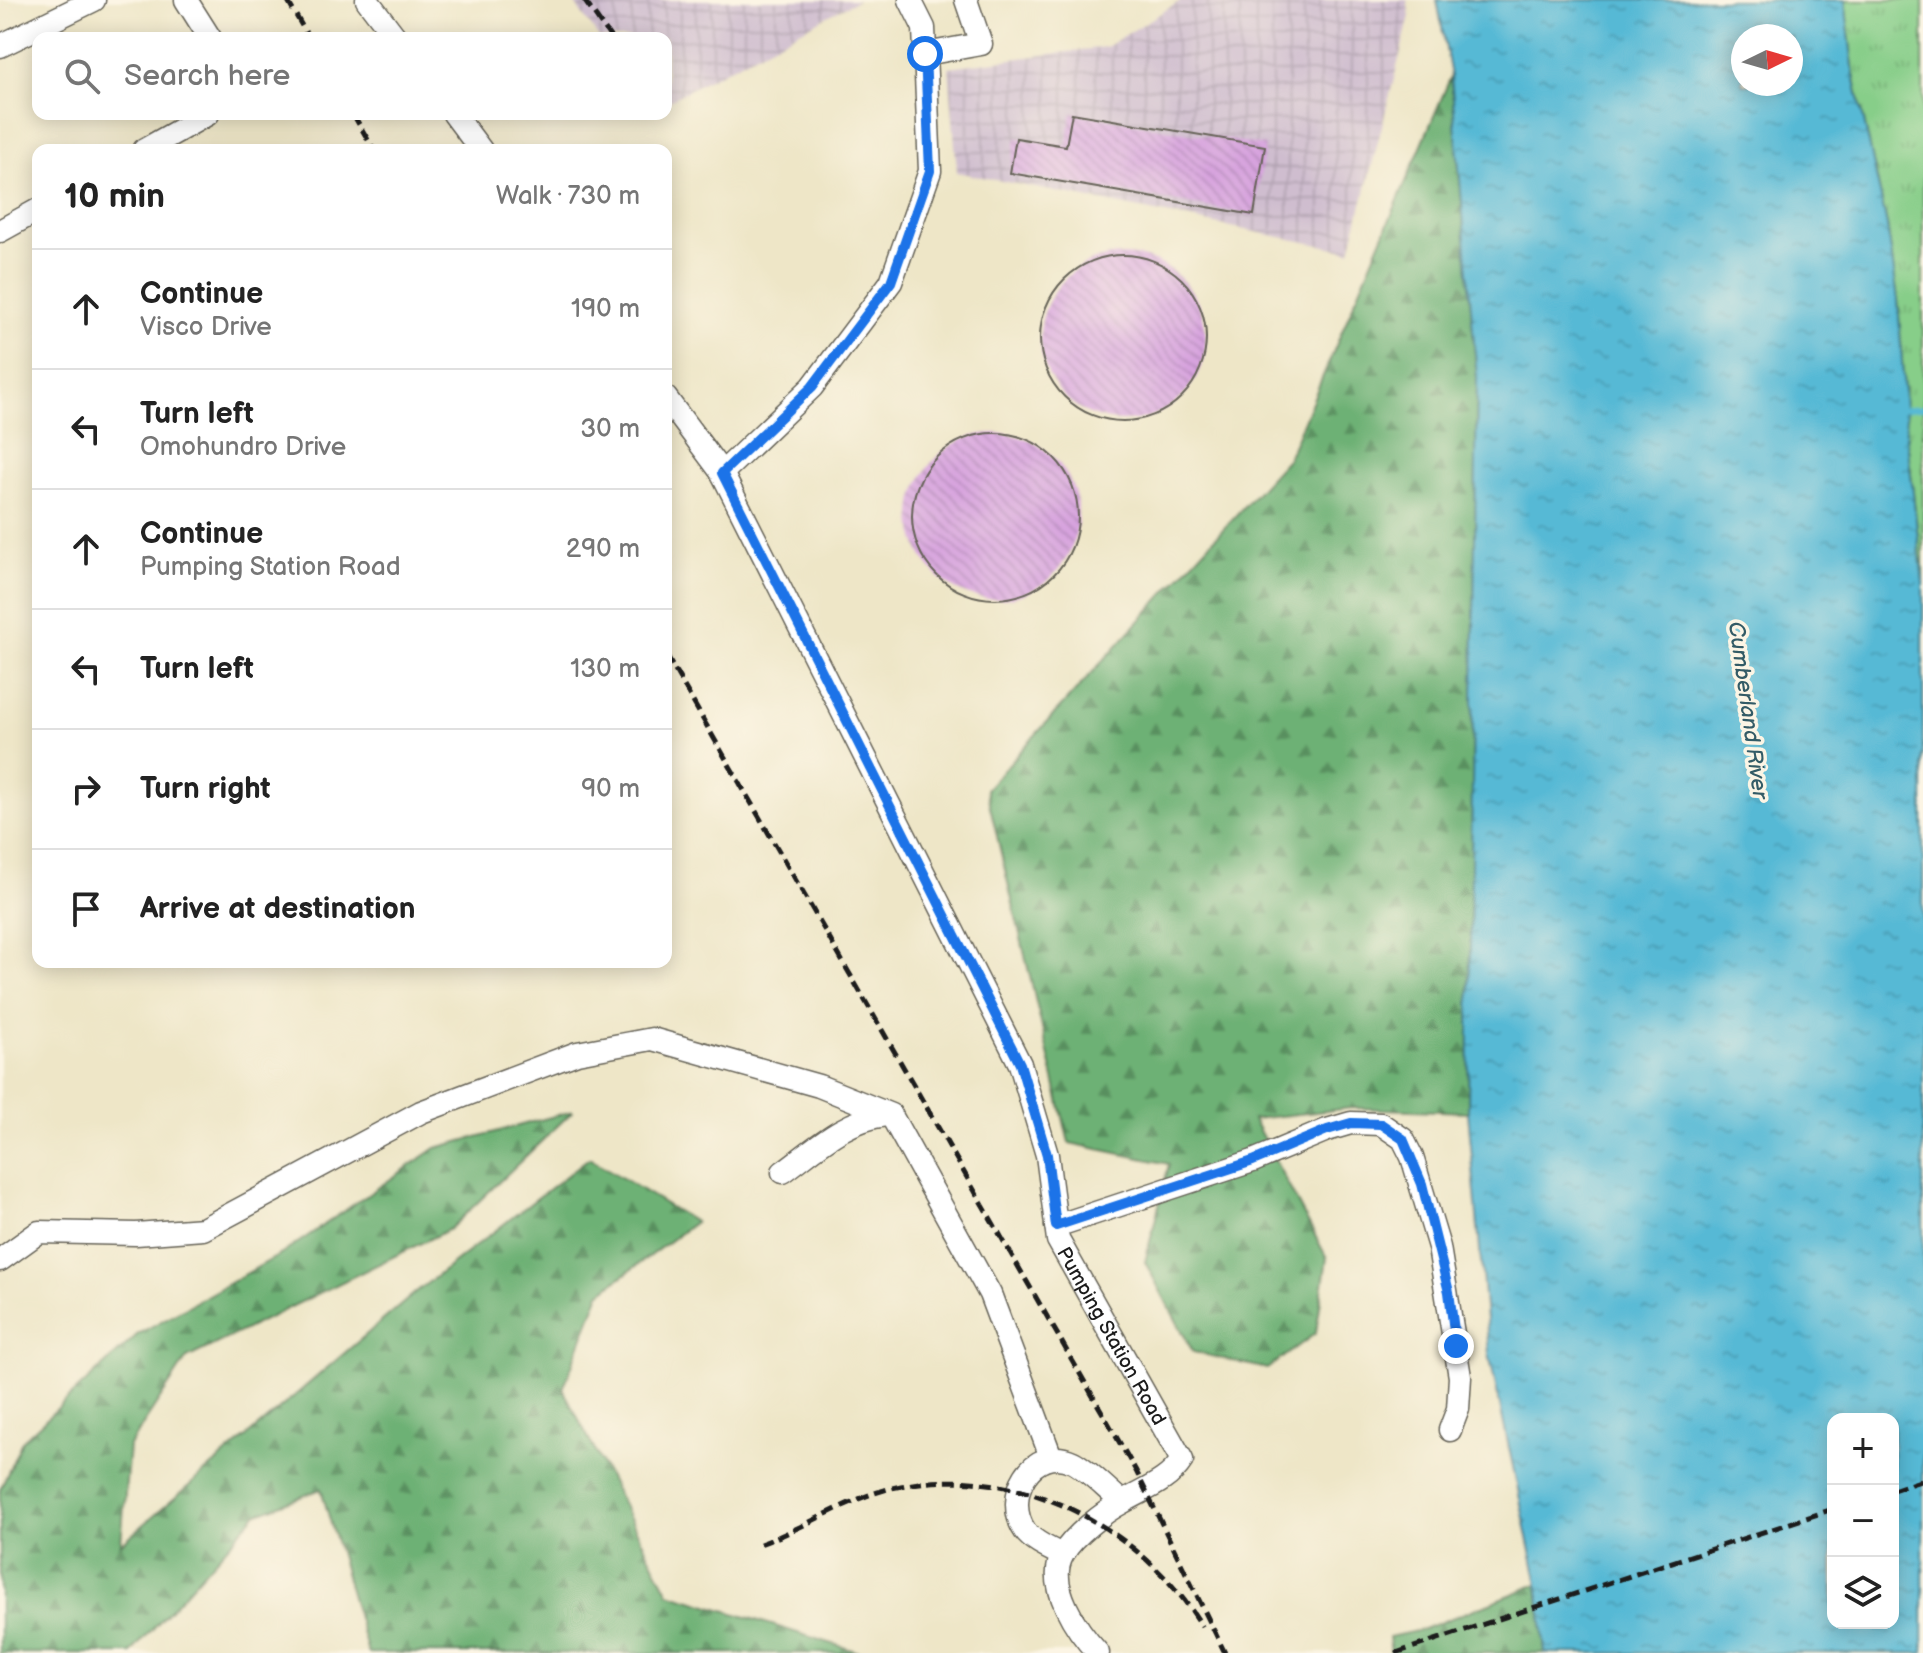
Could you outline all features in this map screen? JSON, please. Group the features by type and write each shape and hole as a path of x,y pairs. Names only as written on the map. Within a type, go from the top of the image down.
{"street":[{"path":"0,46 94,0"},
{"path":"186,0 206,32"},
{"path":"367,0 391,32"},
{"path":"722,473 812,387 891,282 930,171 924,28 910,0"},
{"path":"925,54 981,44 966,0"},
{"path":"155,144 197,120"},
{"path":"458,120 476,144"},
{"path":"0,231 32,213"},
{"name":"Pumping Station Road","path":"672,406 722,473 1020,1064 1047,1155 1058,1240 1182,1460 1176,1470 1147,1491 1122,1502"},
{"path":"0,1260 39,1232 136,1234 203,1229 421,1112 577,1053 652,1039 819,1086 891,1115 990,1294 1051,1457"},
{"path":"783,1172 845,1126 864,1117 891,1115"},
{"path":"1056,1226 1253,1161 1327,1130 1351,1123 1381,1124 1403,1139 1412,1157 1439,1247 1460,1377 1458,1409 1450,1430"},
{"path":"1062,1555 1025,1531 1016,1505 1023,1479 1032,1466 1051,1457 1073,1463 1122,1502 1095,1521 1062,1555 1059,1579 1067,1610 1076,1630 1098,1653"}],"shaded area":[{"path":"572,0 858,0 672,99 672,32 595,32"},
{"path":"1182,0 1407,0 1410,16 1350,251 957,172 949,67 1106,47"}],"green space":[{"path":"1845,0 1923,0 1923,582 1907,439 1898,299 1887,225 1854,75"},
{"path":"1451,76 1477,377 1468,1112 1352,1108 1253,1119 1327,1258 1316,1333 1267,1369 1193,1352 1145,1262 1169,1164 1069,1143 986,789 1288,458"},
{"path":"573,1111 450,1229 187,1358 129,1446 121,1544 416,1292 589,1158 695,1222 600,1293 563,1389 669,1593 862,1653 368,1653 321,1489 256,1514 131,1653 0,1653 0,1490 22,1441 138,1334 283,1253 436,1148"},
{"path":"1538,1584 1545,1653 1391,1653 1389,1637 1421,1630"}],"water":[{"name":"Cumberland River","path":"1437,0 1845,0 1854,75 1887,225 1898,299 1907,439 1923,582 1923,1653 1545,1653 1538,1584 1489,1354 1468,1112 1477,377 1451,76"}],"building":[{"path":"1072,113 1265,146 1254,215 1010,173 1016,138 1066,146"},
{"path":"1123,255 1155,261 1182,279 1200,306 1206,338 1200,370 1182,397 1155,415 1123,421 1091,415 1064,397 1046,370 1040,338 1046,306 1064,279 1091,261"},
{"path":"995,433 1027,439 1054,457 1072,484 1078,516 1072,548 1054,575 1027,593 995,599 963,593 936,575 918,548 912,516 918,484 936,457 963,439"}],"waterway":[{"path":"1906,409 1923,408"}],"railway":[{"path":"287,0 306,32"},
{"path":"584,0 607,32"},
{"path":"356,120 370,144"},
{"path":"672,665 1136,1471 1225,1653"},
{"path":"1899,1488 1923,1480"},
{"path":"760,1544 864,1497 901,1486 945,1481 989,1484 1032,1494 1072,1510 1111,1532 1145,1559 1176,1590 1202,1626"},
{"path":"1396,1653 1827,1511"}],"route":[{"path":"925,54 930,171 891,282 812,387 722,473 1020,1064 1047,1155 1056,1226 1187,1180 1253,1161 1327,1130 1351,1123 1381,1124 1403,1139 1422,1184 1449,1292 1456,1346"}]}
